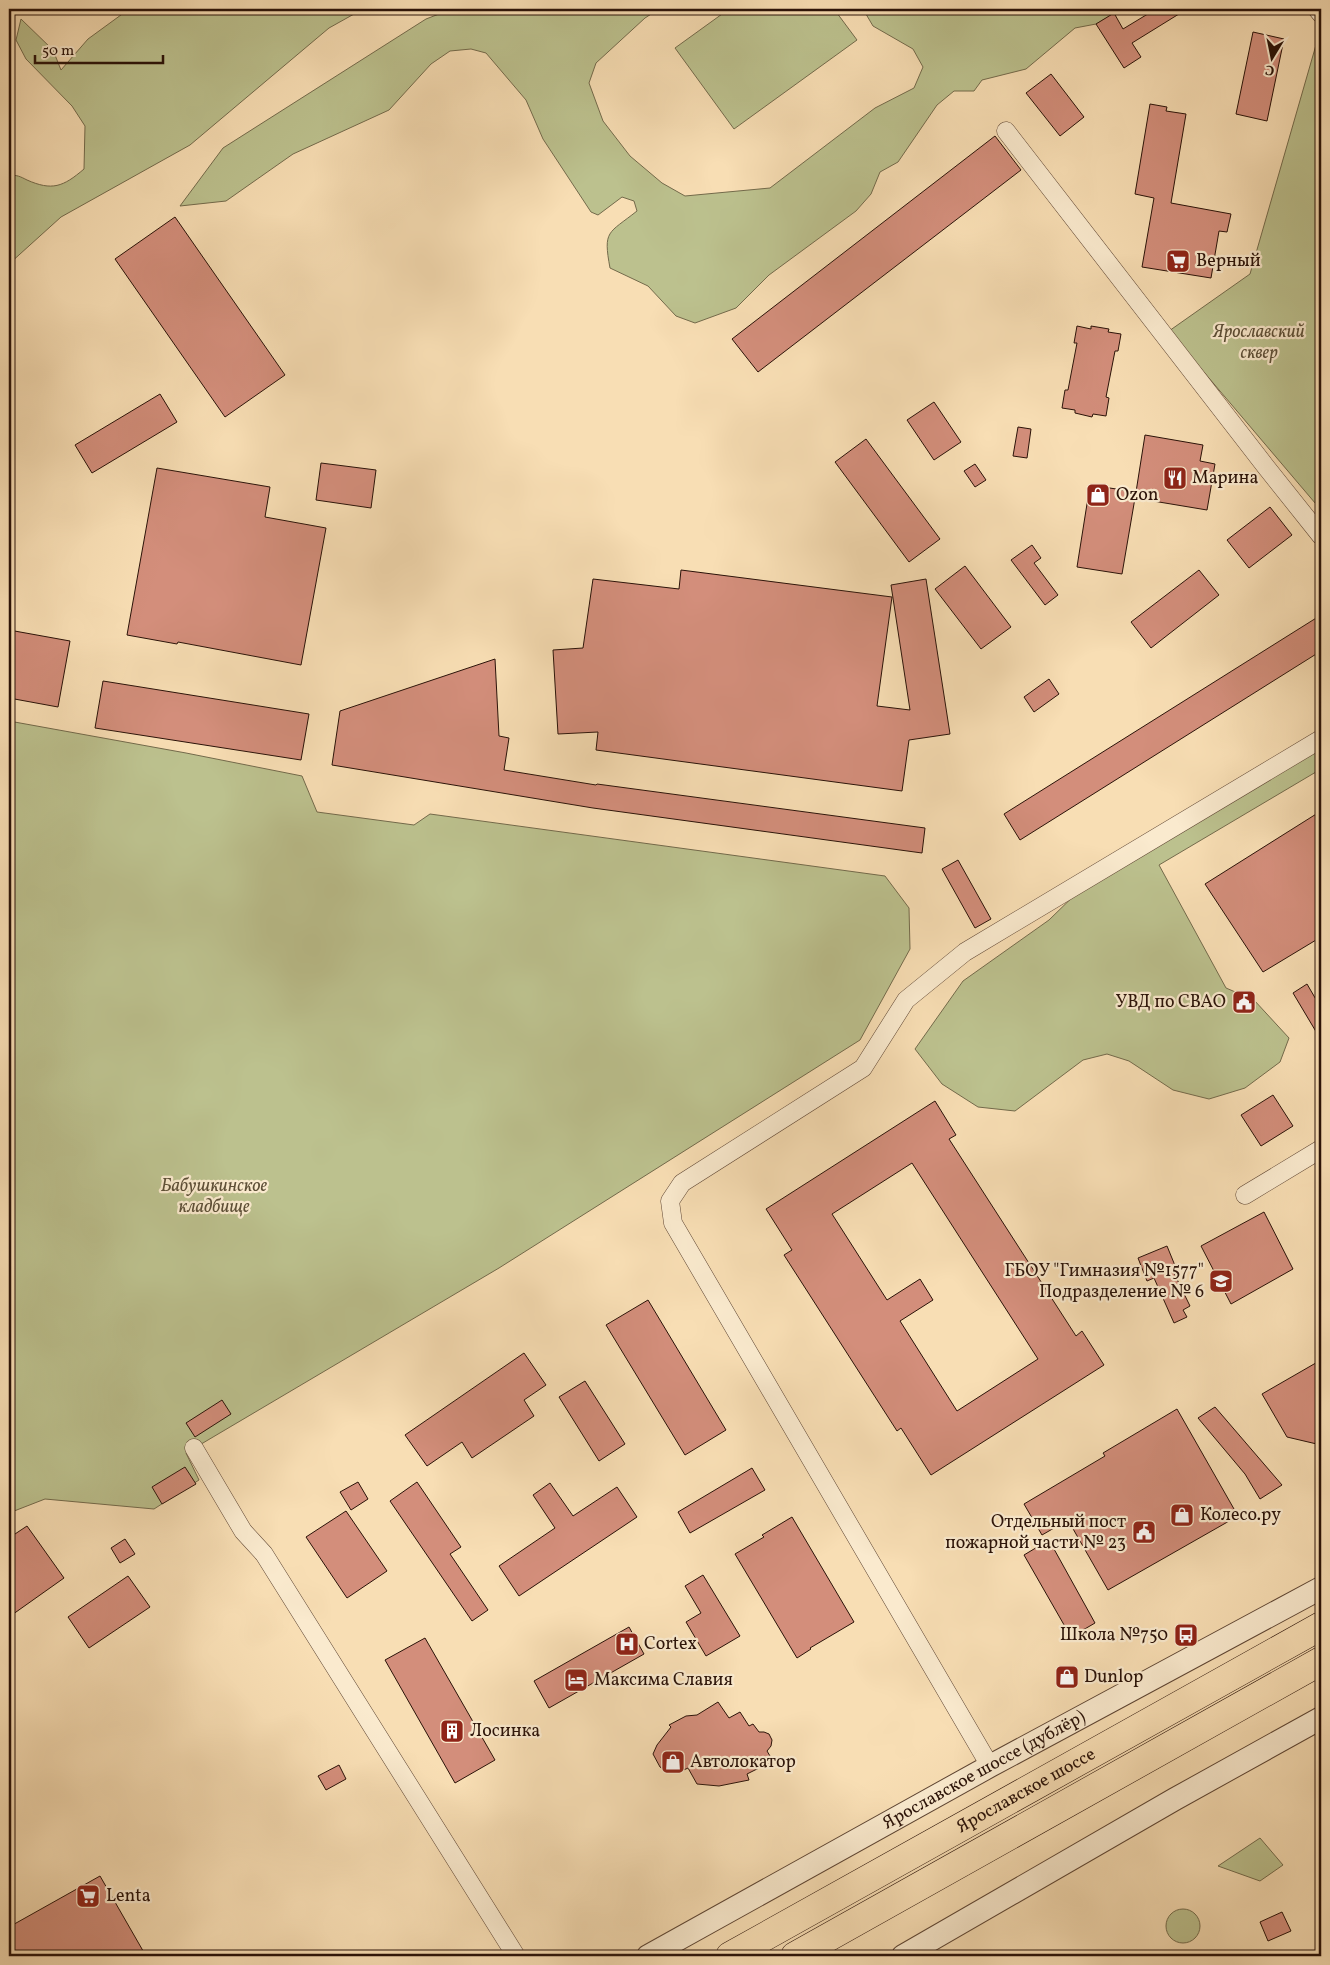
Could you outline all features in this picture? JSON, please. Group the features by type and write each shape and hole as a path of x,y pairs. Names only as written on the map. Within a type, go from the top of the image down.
{"main road":[{"name":"Ярославское шоссе","path":"730,1956 1321,1626"},
{"name":"Ярославское шоссе","path":"795,1956 1321,1662"}],"street":[{"path":"1317,9 1321,14"},
{"path":"1006,131 1321,536"},
{"path":"990,1766 673,1223 670,1201 682,1183 863,1068 906,1000 965,952 1321,739"},
{"path":"1245,1195 1321,1149"},
{"path":"194,1448 243,1531 269,1561 516,1956"},
{"name":"Ярославское шоссе (дублёр)","path":"648,1956 990,1766 1300,1601 1321,1588"},
{"path":"1300,1601 1321,1595"},
{"path":"904,1956 1175,1799 1321,1718"}],"green space":[{"path":"149,9 363,9 329,28 190,145 61,217 9,264 9,176 14,175 50,186 70,180 84,169 85,126 72,106 26,59 16,40 21,19 53,50 61,70 88,39 125,12"},
{"path":"452,9 659,9 645,18 596,63 589,83 603,121 630,156 662,183 685,196 770,188 875,108 914,88 923,67 913,49 873,26 863,9 1122,9 1096,24 1075,28 1026,69 982,80 974,91 954,91 937,105 898,162 880,172 871,194 856,211 769,275 736,308 695,323 676,316 648,286 610,268 608,239 614,229 637,211 634,201 622,197 598,215 591,212 543,139 526,100 486,53 471,49 450,51 431,64 389,110 293,154 226,201 180,206 223,148 426,19"},
{"path":"729,9 834,9 857,40 734,129 675,48"},
{"name":"Ярославский сквер","path":"1318,38 1321,42 1321,510 1169,331 1250,274"},
{"name":"Бабушкинское кладбище","path":"9,721 302,776 317,812 414,825 430,814 885,876 909,908 910,949 860,1040 499,1268 186,1453 199,1480 154,1509 45,1499 9,1513"},
{"path":"1321,744 1321,769 1159,865 1226,988 1254,1000 1289,1038 1280,1062 1245,1088 1209,1099 1173,1090 1129,1061 1107,1054 1083,1060 1015,1111 978,1107 942,1084 915,1049 963,981 1049,920 1086,884"},
{"path":"1260,1838 1283,1865 1260,1881 1218,1866"},
{"path":"1183,1909 1190,1910 1195,1914 1199,1919 1199,1933 1195,1938 1190,1942 1183,1943 1176,1942 1171,1938 1167,1933 1166,1926 1167,1919 1171,1914 1176,1910"}],"building":[{"path":"1156,9 1187,9 1132,43 1141,57 1124,68 1096,24 1114,13 1123,29"},
{"path":"1253,32 1284,39 1267,121 1236,114"},
{"path":"1051,74 1084,117 1060,136 1026,93"},
{"path":"1150,104 1167,107 1166,111 1186,114 1171,203 1231,214 1227,232 1219,231 1211,278 1142,267 1154,198 1135,194"},
{"path":"995,136 1021,170 758,372 732,339"},
{"path":"175,217 285,375 225,417 115,259"},
{"path":"1077,326 1091,329 1091,326 1109,329 1108,332 1121,334 1118,351 1115,351 1106,397 1109,398 1106,416 1093,414 1092,417 1075,413 1075,410 1062,408 1065,390 1068,390 1077,343 1074,343"},
{"path":"160,394 177,422 92,473 75,445"},
{"path":"934,402 961,442 934,460 907,420"},
{"path":"1018,427 1031,429 1027,458 1013,456"},
{"path":"1145,435 1203,445 1200,461 1215,464 1207,510 1135,498 1122,574 1077,567 1090,485 1136,492"},
{"path":"866,439 940,539 909,562 835,462"},
{"path":"321,463 376,470 371,508 316,500"},
{"path":"975,464 986,480 975,487 964,471"},
{"path":"157,468 270,487 265,517 326,528 301,665 178,642 177,644 127,635"},
{"path":"1270,507 1292,535 1249,568 1227,540"},
{"path":"1032,545 1041,558 1034,563 1058,595 1045,605 1011,560"},
{"path":"965,566 1011,627 981,649 935,589"},
{"path":"681,570 892,597 877,706 910,710 891,585 926,579 950,734 909,740 902,791 596,750 598,732 558,734 553,650 583,648 593,579 679,589"},
{"path":"1199,570 1219,595 1151,648 1131,622"},
{"path":"1321,615 1321,651 1020,840 1004,814"},
{"path":"9,630 70,641 58,707 9,698"},
{"path":"495,659 499,736 509,738 504,770 596,785 925,828 922,853 593,808 332,765 340,711"},
{"path":"1049,679 1059,694 1034,712 1024,697"},
{"path":"103,681 309,714 301,760 95,728"},
{"path":"1321,811 1321,937 1263,972 1205,884"},
{"path":"958,860 991,919 975,928 942,869"},
{"path":"1307,984 1321,1008 1321,1040 1293,993"},
{"path":"1273,1095 1293,1126 1261,1146 1241,1115"},
{"path":"935,1101 956,1135 949,1139 1076,1336 1082,1331 1104,1365 931,1475 901,1428 897,1431 784,1255 792,1250 766,1209","holes":["912,1163 1038,1359 957,1411 900,1321 933,1300 920,1279 887,1300 832,1214"]},
{"path":"1264,1212 1293,1269 1231,1304 1201,1246"},
{"path":"1167,1246 1176,1268 1172,1269 1190,1306 1183,1310 1187,1317 1174,1323 1154,1278 1147,1281 1138,1258"},
{"path":"648,1300 726,1430 685,1455 606,1325"},
{"path":"524,1353 546,1385 524,1400 534,1416 472,1458 462,1442 427,1466 405,1435"},
{"path":"1321,1360 1321,1445 1287,1437 1262,1394"},
{"path":"585,1381 625,1444 599,1461 559,1397"},
{"path":"222,1400 231,1414 195,1437 186,1423"},
{"path":"1215,1407 1282,1485 1260,1499 1245,1474 1198,1418"},
{"path":"1177,1409 1238,1516 1108,1590 1068,1520 1042,1535 1024,1504 1105,1456 1103,1453"},
{"path":"185,1467 196,1484 162,1504 152,1487"},
{"path":"752,1468 765,1490 690,1533 678,1512"},
{"path":"358,1482 368,1499 351,1510 340,1492"},
{"path":"417,1482 461,1547 450,1554 488,1610 472,1621 390,1501"},
{"path":"550,1483 573,1516 617,1487 637,1517 519,1596 499,1566 555,1528 533,1495"},
{"path":"346,1511 387,1571 347,1598 306,1537"},
{"path":"792,1517 854,1622 810,1648 797,1658 735,1554 764,1537 762,1535"},
{"path":"27,1526 64,1578 9,1617 9,1538"},
{"path":"125,1539 135,1554 120,1563 111,1548"},
{"path":"1049,1540 1095,1623 1071,1637 1024,1555"},
{"path":"703,1575 740,1636 706,1656 686,1622 701,1613 685,1586"},
{"path":"128,1576 150,1607 89,1648 68,1617"},
{"path":"629,1627 644,1654 549,1708 534,1681"},
{"name":"Лосинка","path":"425,1638 495,1760 455,1783 385,1660"},
{"path":"718,1702 729,1718 740,1712 749,1726 753,1724 759,1732 769,1734 772,1740 771,1746 767,1751 773,1761 747,1774 749,1780 719,1786 697,1784 688,1768 677,1773 669,1773 660,1767 653,1754 657,1745 671,1727 669,1725 686,1716 697,1715"},
{"path":"339,1765 346,1779 326,1790 318,1776"},
{"name":"Lenta","path":"100,1876 146,1956 9,1956 9,1927"},
{"path":"1282,1912 1291,1931 1268,1941 1260,1922"}],"place":[{"name":"Верный","path":"1178,261"},
{"name":"Марина","path":"1175,478"},
{"name":"Ozon","path":"1098,495"},
{"name":"УВД по СВАО","path":"1244,1002"},
{"name":"ГБОУ \"Гимназия №1577\" Подразделение № 6","path":"1221,1281"},
{"name":"Колесо.ру","path":"1182,1515"},
{"name":"Отдельный пост пожарной части № 23","path":"1144,1532"},
{"name":"Школа №750","path":"1186,1635"},
{"name":"Cortex","path":"627,1644"},
{"name":"Dunlop","path":"1067,1677"},
{"name":"Максима Славия","path":"576,1680"},
{"name":"Лосинка","path":"452,1731"},
{"name":"Автолокатор","path":"673,1762"},
{"name":"Lenta","path":"88,1896"}]}
